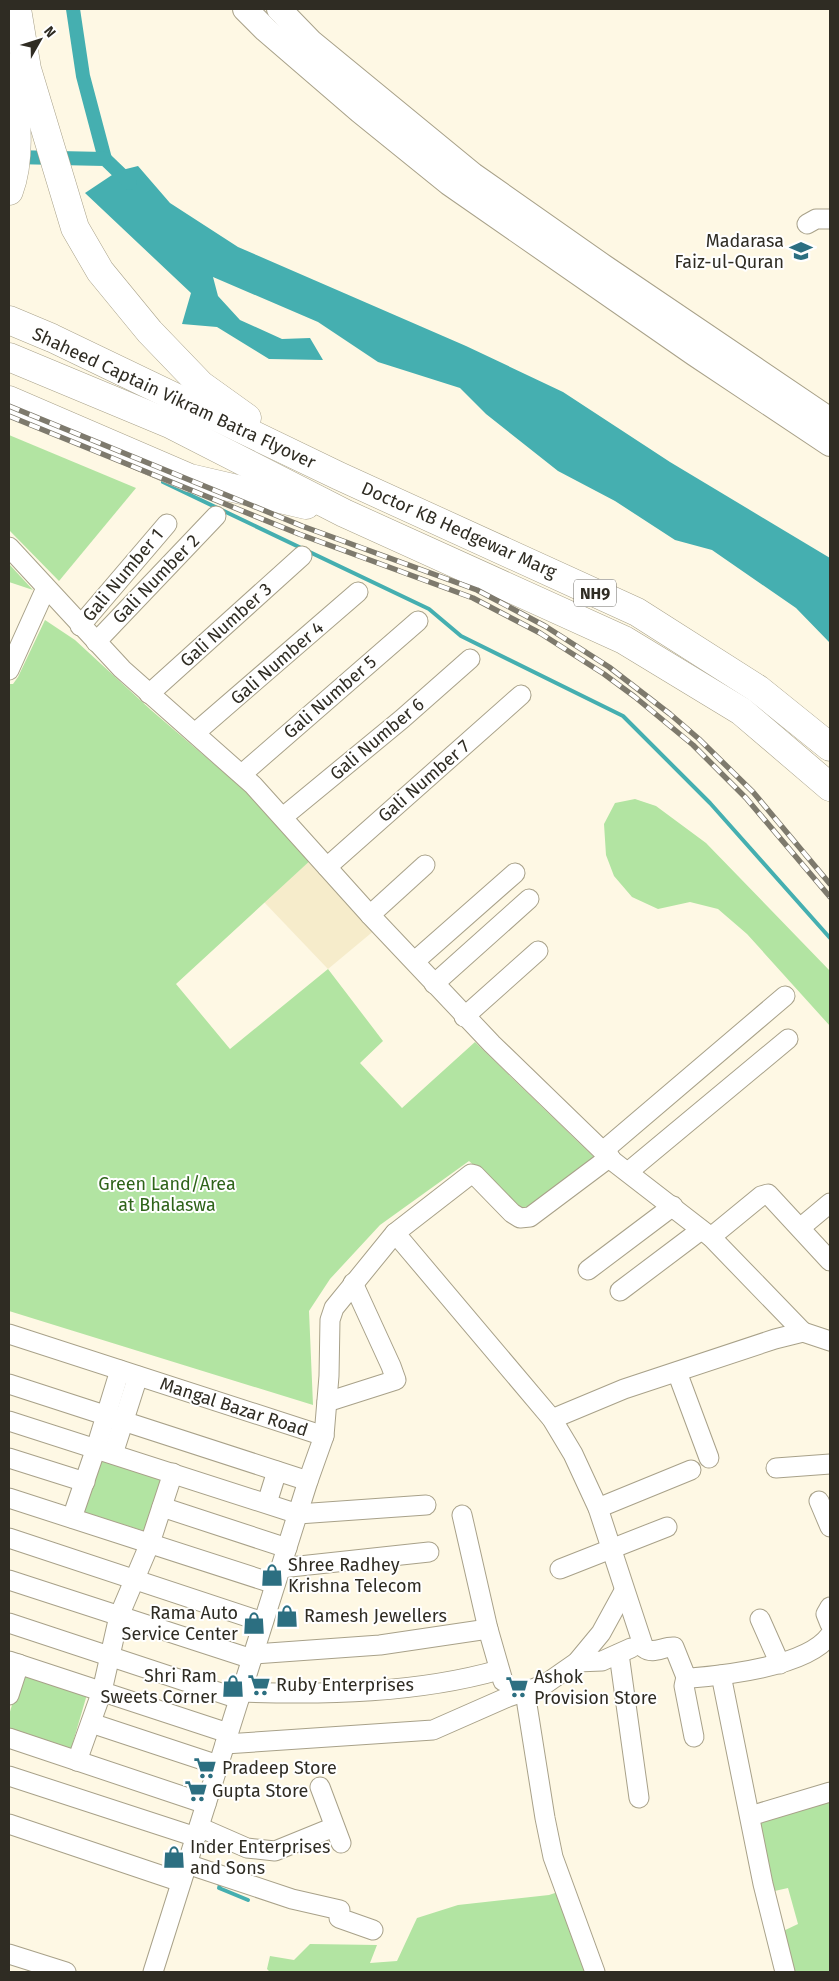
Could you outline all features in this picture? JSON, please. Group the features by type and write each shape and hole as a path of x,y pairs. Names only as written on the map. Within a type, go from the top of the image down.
{"highway":[{"path":"16,9 27,69 75,228 100,271 150,332 201,385 275,438 339,476"},
{"path":"9,67 17,141 16,162 9,190"},
{"name":"Shaheed Captain Vikram Batra Flyover","path":"9,320 52,338 339,476"},
{"name":"Shaheed Captain Vikram Batra Flyover","path":"9,358 170,424 344,513"},
{"path":"9,400 190,478 344,513"},
{"name":"Doctor KB Hedgewar Marg","path":"339,476 637,612 758,689 830,747"},
{"name":"Doctor KB Hedgewar Marg","path":"344,513 624,640 741,711 830,788"}],"main road":[{"path":"245,9 266,30 360,111 449,183 687,348 830,444"},
{"path":"279,9 311,42 473,175 830,420"}],"street":[{"path":"807,224 816,219 830,219"},
{"name":"Gali Number 2","path":"96,642 216,516"},
{"name":"Gali Number 1","path":"80,626 167,524"},
{"path":"9,547 80,626 149,694 242,774 370,915 415,961 464,1017 606,1154 706,1233 803,1332 830,1341"},
{"name":"Gali Number 3","path":"149,694 302,556"},
{"path":"9,670 46,588"},
{"name":"Gali Number 4","path":"196,733 358,592"},
{"name":"Gali Number 5","path":"242,774 418,621"},
{"name":"Gali Number 6","path":"283,817 402,719 470,659"},
{"name":"Gali Number 7","path":"327,866 521,695"},
{"path":"370,915 425,865"},
{"path":"415,961 515,873"},
{"path":"434,984 530,899"},
{"path":"464,1017 538,951"},
{"path":"324,1436 330,1320 334,1308 395,1233 471,1174 475,1175 512,1213 520,1218 530,1217 606,1154 785,996"},
{"path":"628,1172 788,1038"},
{"path":"620,1292 765,1194 772,1197 830,1261"},
{"path":"800,1228 830,1203"},
{"path":"588,1270 673,1206"},
{"path":"395,1233 552,1419 572,1454 598,1508 641,1643 644,1648 651,1651 674,1647 686,1677 684,1686 694,1737"},
{"path":"327,1402 396,1380 353,1283"},
{"path":"552,1419 583,1404 803,1332"},
{"name":"Mangal Bazar Road","path":"9,1334 324,1436 252,1656 153,1972"},
{"path":"72,1518 85,1482 105,1451 115,1418 120,1370"},
{"path":"677,1372 709,1458"},
{"path":"115,1418 138,1376"},
{"path":"9,1384 308,1481"},
{"path":"9,1421 298,1514 426,1505"},
{"path":"9,1458 85,1482"},
{"path":"776,1468 830,1464"},
{"path":"598,1508 692,1470"},
{"path":"267,1503 277,1471"},
{"path":"77,1761 102,1691 119,1616 150,1543 173,1473"},
{"path":"9,1498 150,1543 278,1576 429,1552"},
{"path":"819,1500 830,1527"},
{"path":"162,1507 287,1548"},
{"path":"462,1515 499,1670 516,1695 553,1857 595,1972"},
{"path":"560,1569 667,1527"},
{"path":"9,1538 264,1622"},
{"path":"9,1580 119,1616 252,1656 380,1645 488,1629"},
{"path":"9,1695 14,1663 102,1691 226,1739 433,1730 544,1684 577,1662 601,1633 624,1591"},
{"path":"830,1607 826,1614 830,1624"},
{"path":"760,1619 780,1664"},
{"path":"9,1623 109,1656 240,1695 321,1694 442,1683 472,1678 499,1670"},
{"path":"686,1677 721,1675 780,1664 806,1654 830,1635"},
{"path":"577,1662 602,1661 641,1643"},
{"path":"619,1654 640,1798"},
{"path":"721,1675 763,1884 786,1972"},
{"path":"91,1723 218,1765"},
{"path":"9,1738 206,1804"},
{"path":"9,1776 197,1832 231,1849 247,1848 275,1851 337,1835 320,1787"},
{"path":"750,1816 830,1792"},
{"path":"9,1824 182,1882"},
{"path":"187,1864 292,1899 340,1910 339,1918 373,1930"},
{"path":"9,1954 66,1972"}],"shaded area":[{"path":"313,858 376,929 328,969 264,902"}],"green space":[{"path":"9,435 136,488 59,581 9,530"},
{"path":"9,564 33,590 9,582"},
{"name":"Green Land/Area at Bhalaswa","path":"45,620 75,640 151,710 278,819 313,858 176,984 230,1049 328,969 383,1041 360,1063 402,1108 475,1042 597,1160 547,1198 522,1209 469,1161 380,1225 330,1279 309,1311 313,1405 9,1311 9,684 13,684 18,677"},
{"path":"635,799 656,806 706,843 830,971 830,1026 747,934 718,909 690,902 658,909 632,897 614,876 606,855 604,824 615,803"},
{"path":"99,1453 165,1474 147,1532 81,1511"},
{"path":"22,1671 88,1691 71,1749 9,1730 9,1715"},
{"path":"830,1802 830,1972 791,1972 779,1933 798,1924 788,1888 770,1892 757,1824"},
{"path":"561,1891 587,1972 270,1972 267,1969 270,1956 294,1960 310,1944 377,1945 370,1963 397,1961 417,1918 458,1905 549,1895"}],"water":[{"path":"138,166 170,203 238,247 466,346 563,392 670,462 830,558 830,643 796,608 712,550 675,540 615,501 558,471 486,414 460,388 378,362 318,322 213,277 218,296 240,320 282,339 310,338 323,360 269,359 217,327 182,324 191,293 85,193 118,171"}],"waterway":[{"path":"73,9 83,76 105,159"},
{"path":"12,157 105,159 130,183"},
{"path":"163,482 429,609 461,636 623,716 710,803 830,938"},
{"path":"221,1881 219,1888 248,1900"}],"railway":[{"path":"9,406 302,526 477,590 545,626 609,667 699,739 753,792 830,884"},
{"path":"9,416 299,534 473,598 540,633 604,674 693,745 746,798 830,897"}],"place":[{"name":"Madarasa Faiz-ul-Quran","path":"801,251"},
{"name":"Shree Radhey Krishna Telecom","path":"272,1575"},
{"name":"Ramesh Jewellers","path":"287,1616"},
{"name":"Rama Auto Service Center","path":"254,1623"},
{"name":"Ruby Enterprises","path":"259,1685"},
{"name":"Shri Ram Sweets Corner","path":"233,1686"},
{"name":"Ashok Provision Store","path":"517,1687"},
{"name":"Pradeep Store","path":"205,1768"},
{"name":"Gupta Store","path":"196,1791"},
{"name":"Inder Enterprises and Sons","path":"174,1857"}]}
